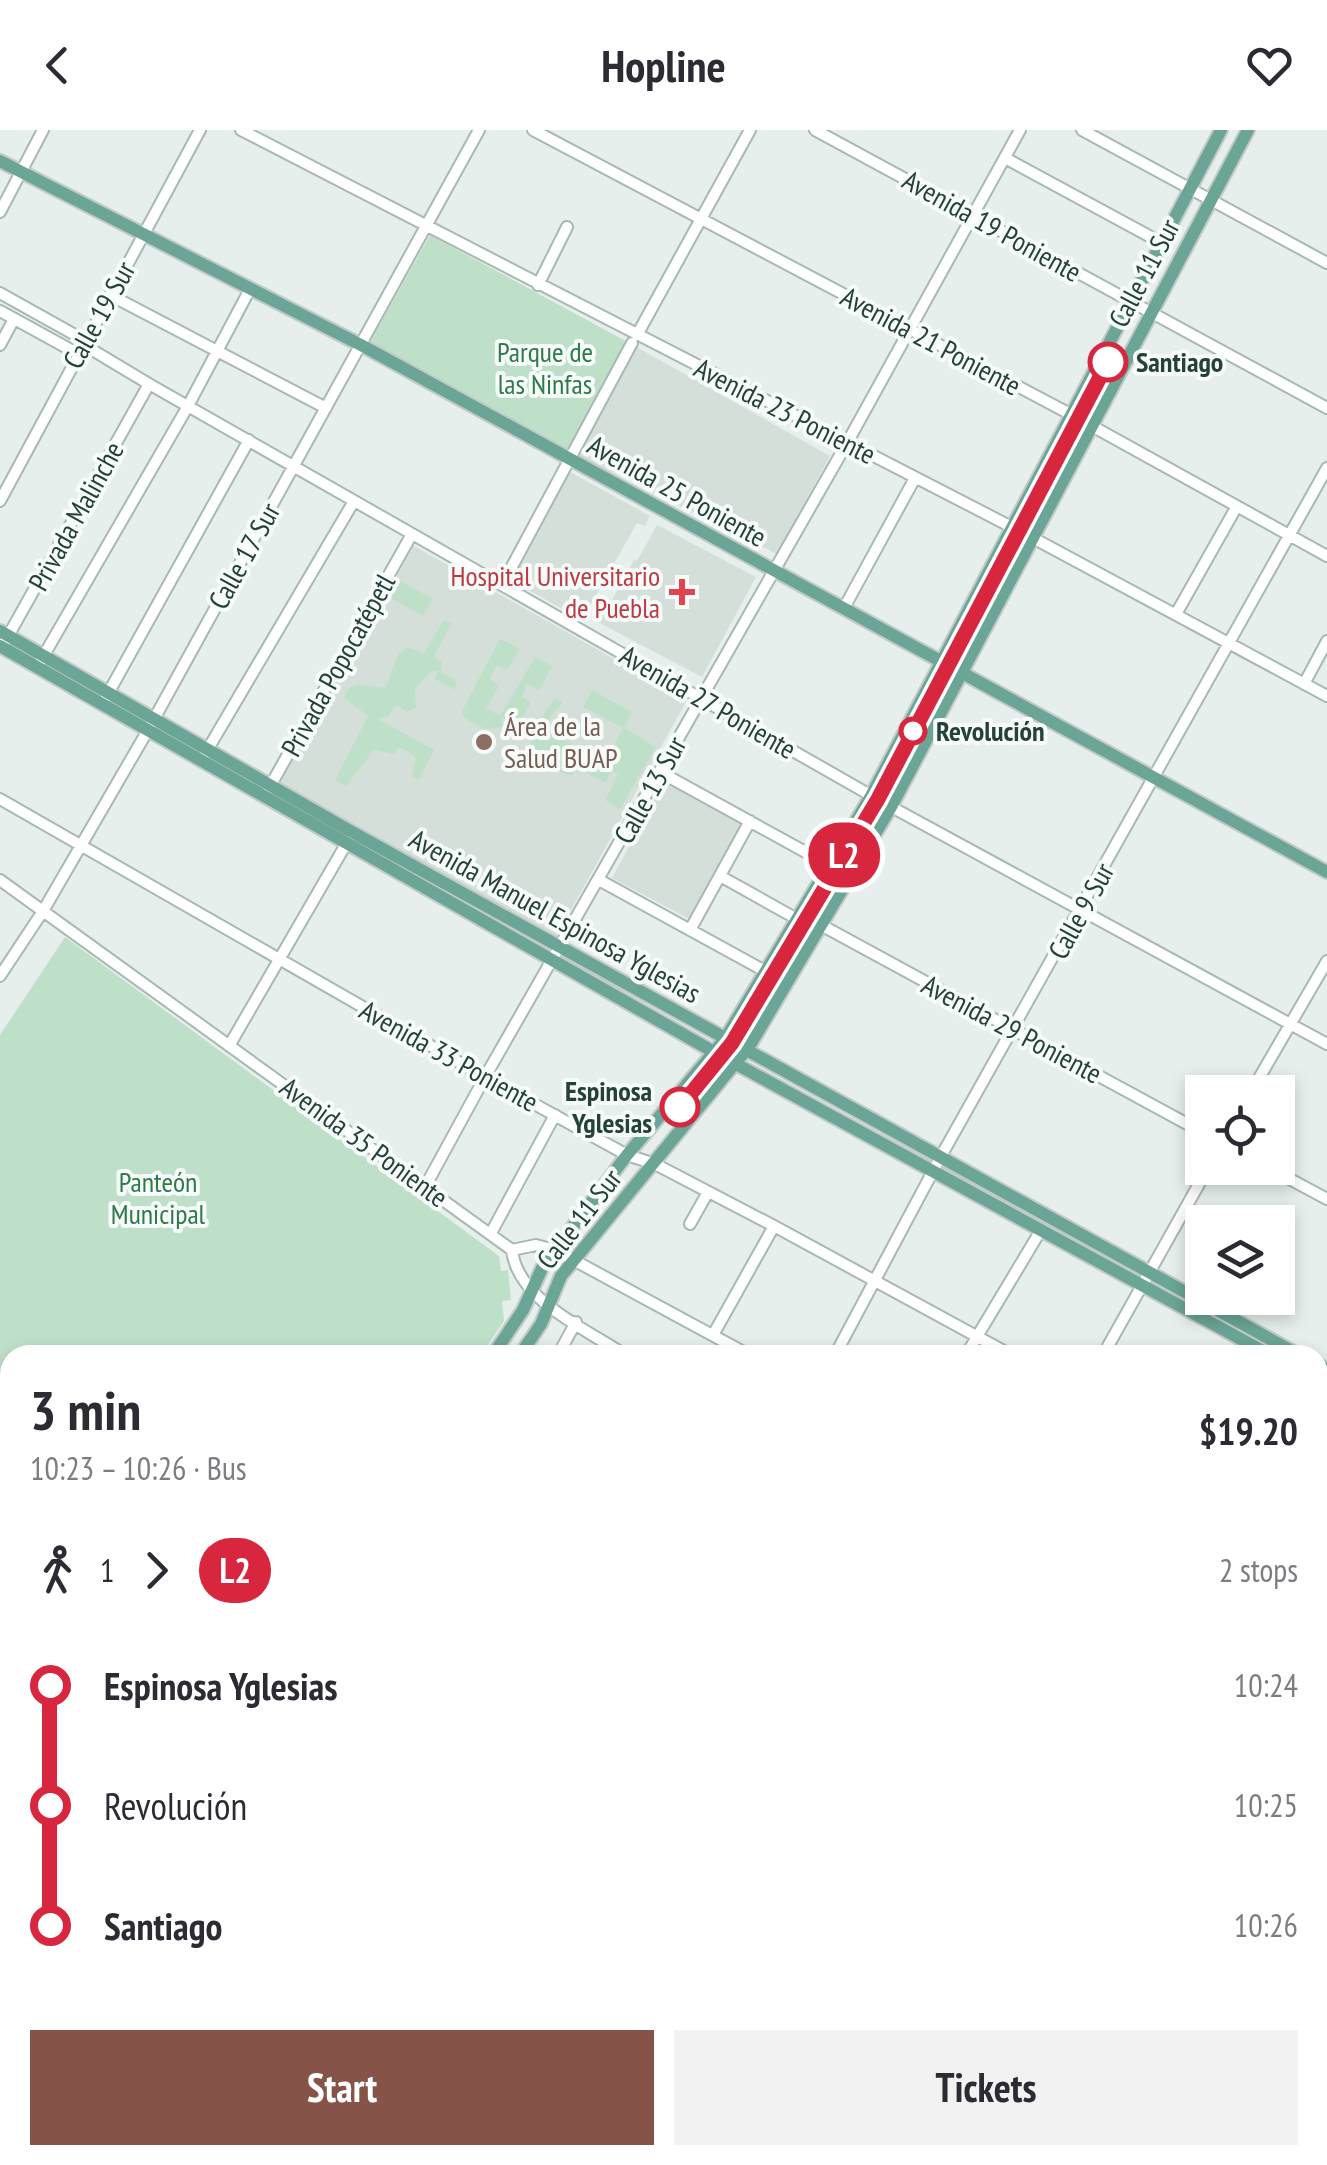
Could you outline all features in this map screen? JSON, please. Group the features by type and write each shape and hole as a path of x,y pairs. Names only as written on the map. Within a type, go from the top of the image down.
{"main road":[{"name":"Calle 11 Sur","path":"499,1345 524,1310 543,1266 627,1155 725,1039 871,796 1221,130"},
{"name":"Calle 11 Sur","path":"527,1345 542,1324 561,1276 746,1052 891,807 1248,130"},
{"name":"Avenida 25 Poniente","path":"0,161 361,346 1327,872"},
{"name":"Avenida Manuel Espinosa Yglesias","path":"3,640 714,1052 936,1164 1145,1279 1243,1345"},
{"name":"Avenida Manuel Espinosa Yglesias","path":"349,839 561,947 725,1039 1041,1230 1279,1345"},
{"path":"586,1267 588,1243"}],"street":[{"path":"0,212 43,130"},
{"name":"Calle 19 Sur","path":"0,501 200,130"},
{"name":"Avenida 23 Poniente","path":"240,130 634,339 1033,538 1327,696"},
{"name":"Calle 17 Sur","path":"0,976 43,911 151,724 479,130"},
{"name":"Avenida 21 Poniente","path":"533,130 1072,415 1327,556"},
{"path":"502,585 750,130"},
{"name":"Avenida 19 Poniente","path":"815,130 1327,408"},
{"name":"Calle 13 Sur","path":"425,1187 1020,130"},
{"path":"1082,130 1327,263"},
{"path":"1004,158 1162,243"},
{"path":"538,285 567,227"},
{"path":"41,662 188,406 250,289"},
{"name":"Avenida 27 Poniente","path":"0,293 85,341 94,351 149,384 871,796 1327,1044"},
{"path":"110,295 326,408"},
{"path":"0,311 78,353 94,351"},
{"path":"0,345 14,320"},
{"name":"Privada Malinche","path":"3,640 149,384"},
{"path":"106,698 248,440"},
{"name":"Calle 9 Sur","path":"841,1345 936,1164 1327,468"},
{"path":"844,608 914,478"},
{"path":"205,754 354,500"},
{"path":"1176,614 1237,506"},
{"name":"Privada Popocatépetl","path":"268,791 412,534"},
{"path":"1304,684 1327,640"},
{"path":"660,772 830,865"},
{"name":"Avenida 33 Poniente","path":"0,799 484,1077 627,1155 656,1164 774,1226 992,1345"},
{"path":"690,930 750,821"},
{"path":"229,1046 349,839"},
{"path":"720,876 797,919"},
{"name":"Avenida 35 Poniente","path":"0,880 512,1250"},
{"path":"599,880 766,971"},
{"name":"Avenida 29 Poniente","path":"821,925 1185,1123"},
{"path":"1261,1075 1327,962"},
{"path":"491,1232 554,1115"},
{"path":"1295,1182 1327,1199"},
{"path":"1108,1345 1198,1185"},
{"path":"690,1224 708,1192"},
{"path":"712,1334 774,1226"},
{"path":"972,1345 1041,1230"},
{"path":"610,1345 531,1292 516,1270 512,1250 536,1245 555,1250 731,1345"},
{"path":"563,1345 576,1322"}],"shaded area":[{"path":"633,345 830,456 777,554 577,455"},
{"path":"570,472 650,516 645,526 637,523 582,620 509,579"},
{"name":"Hospital Universitario de Puebla","path":"657,525 756,577 702,677 596,621 604,606 608,608"},
{"name":"Área de la Salud BUAP","path":"414,546 687,700 556,937 280,783"},
{"path":"664,782 740,823 742,830 693,921 612,878"}],"green space":[{"name":"Parque de las Ninfas","path":"430,235 633,345 577,455 370,342"},
{"path":"395,578 433,599 423,616 386,595"},
{"path":"444,620 452,623 434,656 442,663 441,672 456,681 455,690 435,679 438,671 430,672 415,689 416,707 407,712 397,705 388,716 378,719 434,750 418,780 412,776 416,760 399,747 394,754 374,750 346,786 335,780 368,716 344,698 347,691 356,685 386,687 398,655 408,647 424,653"},
{"path":"500,639 520,649 507,670 496,666 490,678 499,686 486,708 500,716 535,657 552,666 539,690 527,684 522,696 531,703 517,726 501,717 503,727 485,729 464,718 462,711"},
{"path":"592,690 632,712 624,728 656,747 620,809 605,800 618,775 612,771 605,783 577,768 573,775 567,775 525,755 534,737 532,732 555,698 563,703 545,729 587,753 587,760 603,765 623,728 583,707"},
{"name":"Panteón Municipal","path":"65,937 499,1256 501,1271 508,1270 511,1300 502,1301 504,1321 488,1345 0,1345 0,1035"}],"bus line":[{"name":"L2","path":"680,1107 732,1043 878,799 1108,362"}],"place":[{"name":"Santiago","path":"1108,362"},
{"name":"Hospital Universitario de Puebla","path":"682,592"},
{"name":"Revolución","path":"913,731"},
{"name":"Área de la Salud BUAP","path":"484,742"},
{"name":"Espinosa Yglesias","path":"680,1107"}]}
